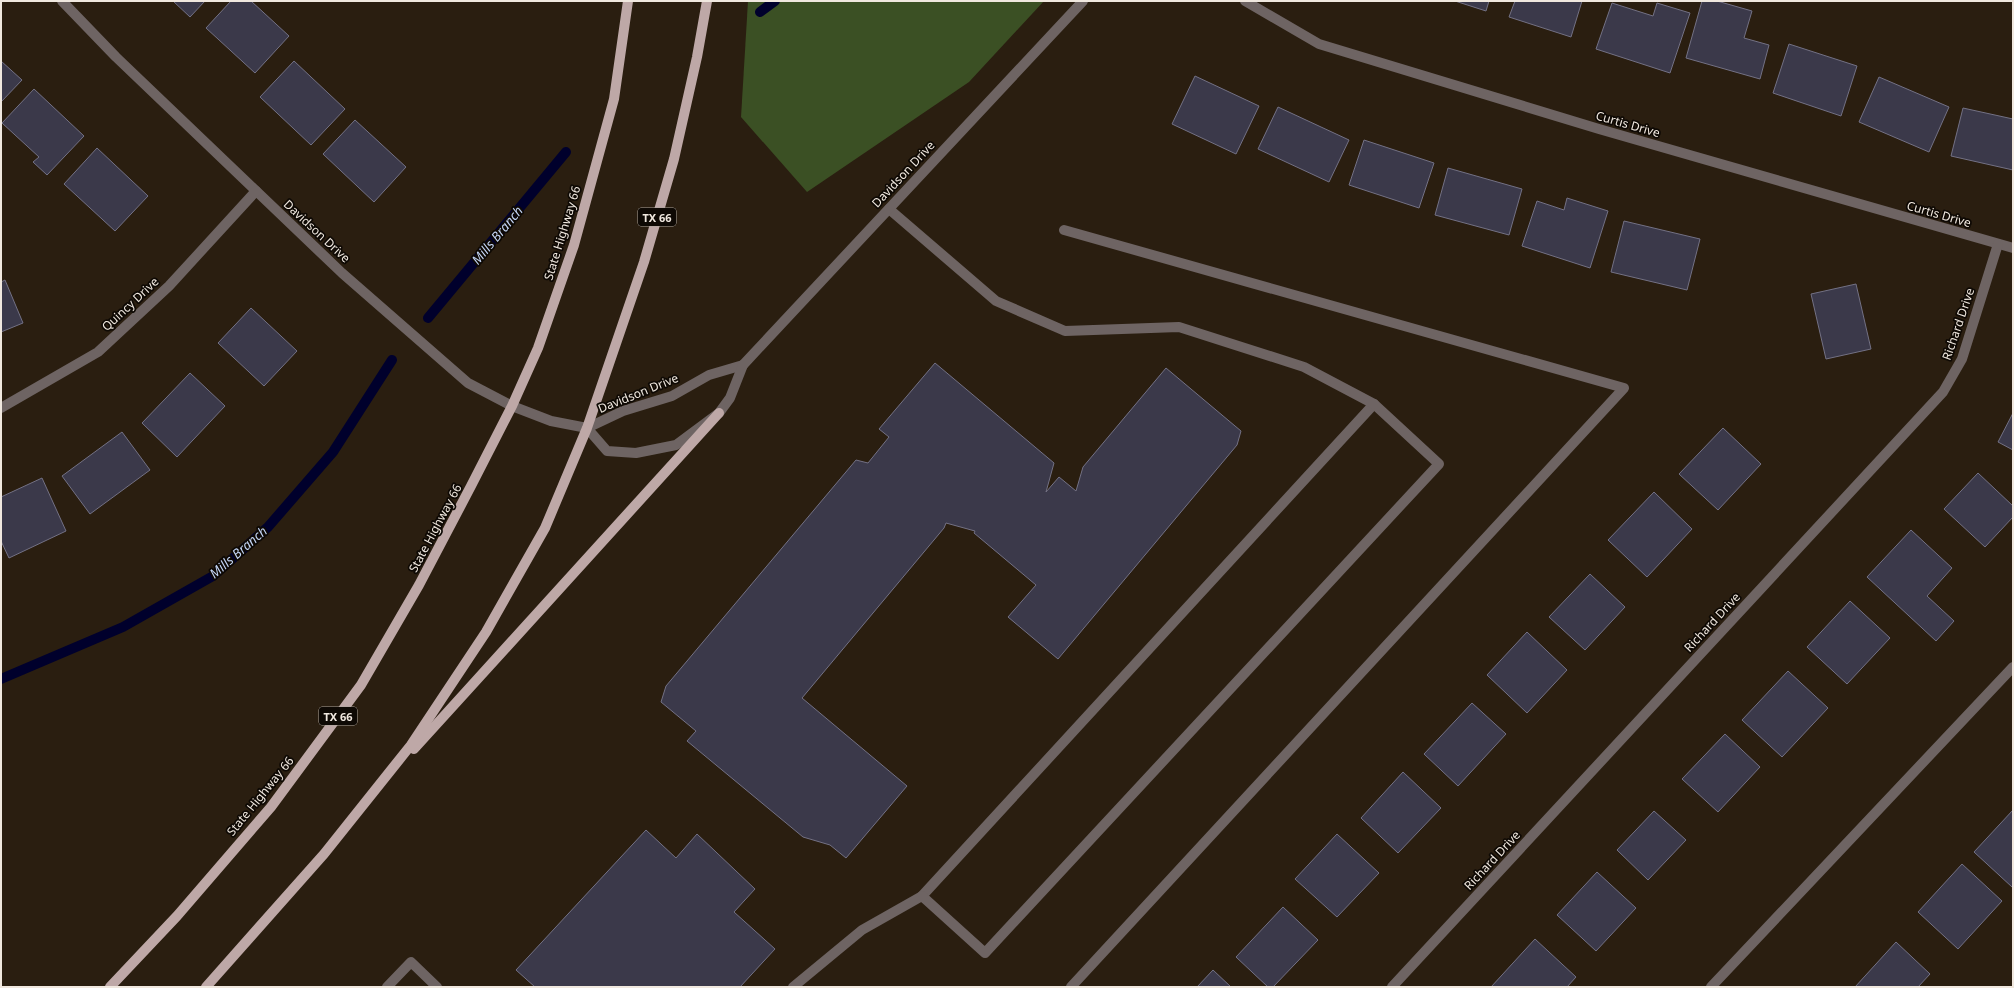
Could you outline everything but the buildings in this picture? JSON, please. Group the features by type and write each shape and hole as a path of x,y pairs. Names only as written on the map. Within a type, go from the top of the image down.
{"main road":[{"name":"State Highway 66","path":"110,987 177,916 271,807 361,685 419,585 512,406 538,348 574,245 614,100 628,1"},
{"name":"TX 66","path":"206,987 324,854 411,745 486,632 545,528 587,428 644,262 674,159 698,57 707,1"},
{"path":"357,811 719,413"}],"street":[{"name":"Davidson Drive","path":"62,1 116,57 342,273 468,383 512,406 551,422 587,428 623,411 672,396 709,375 743,365"},
{"name":"Davidson Drive","path":"587,428 607,452 636,452 676,445 719,413 730,398 743,365 1083,1"},
{"name":"Curtis Drive","path":"1245,1 1319,44 1599,129 2013,248"},
{"name":"Quincy Drive","path":"1,408 98,352 169,286 256,191"},
{"path":"889,208 996,301 1065,331 1179,327 1304,366 1374,404 1439,464 985,953 922,896"},
{"path":"1064,230 1624,388 1071,987"},
{"name":"Richard Drive","path":"1392,987 1943,392 1962,360 1998,244"},
{"path":"793,987 862,930 922,896 1374,404"},
{"path":"1711,987 2013,667"},
{"path":"387,987 411,962 437,987"}],"green space":[{"path":"748,1 1044,1 969,82 807,192 741,117"}],"waterway":[{"name":"Mills Branch","path":"760,12 775,1"},
{"name":"Mills Branch","path":"428,318 566,152"},
{"name":"Mills Branch","path":"1,679 123,627 213,576 268,527 333,452 392,360"}]}
